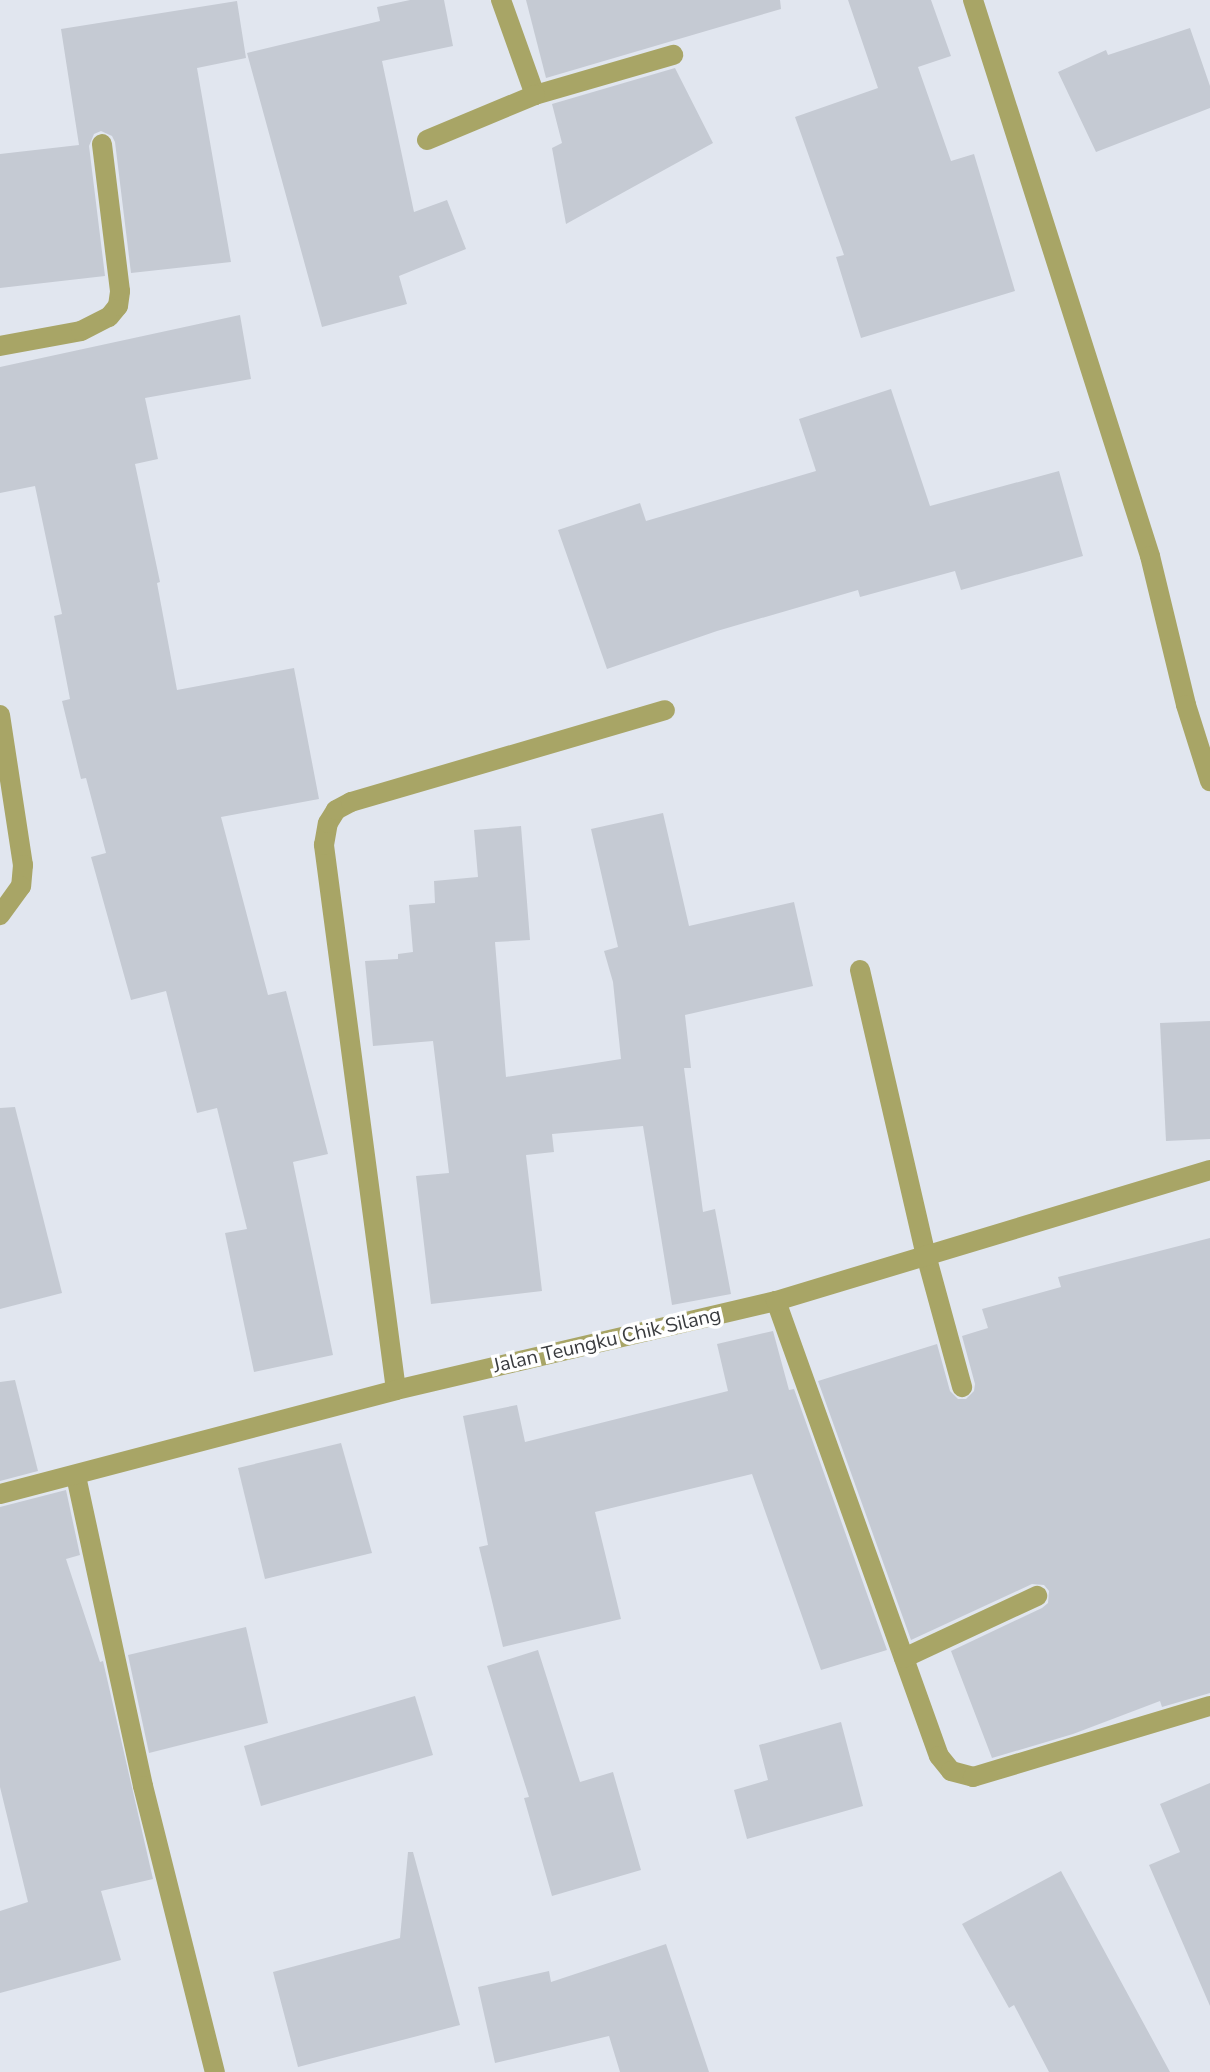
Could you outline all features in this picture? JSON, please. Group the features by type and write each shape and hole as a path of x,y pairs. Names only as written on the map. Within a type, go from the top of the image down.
{"street":[{"path":"501,0 535,95"},
{"path":"973,0 1150,556 1186,705 1210,781"},
{"path":"427,140 535,95 673,55"},
{"path":"0,346 81,331 109,317 118,306 120,291 102,144"},
{"path":"396,1390 324,845 328,823 336,810 351,802 665,710"},
{"path":"0,715 23,865 21,886 0,915"},
{"path":"860,970 926,1255 962,1387"},
{"name":"Jalan Teungku Chik Silang","path":"0,1494 396,1390 776,1301 1210,1170"},
{"path":"776,1301 939,1756 951,1771 973,1777 1210,1706"},
{"path":"76,1476 143,1786 215,2072"},
{"path":"904,1658 1037,1596"}],"building":[{"path":"410,0 444,0 453,46 382,61 414,212 447,200 466,249 399,276 407,304 322,327 247,53 380,21 377,7"},
{"path":"526,0 780,0 781,9 546,78"},
{"path":"848,0 931,0 951,56 918,67 951,161 974,154 1015,291 861,338 836,257 844,255 795,117 878,88"},
{"path":"237,1 246,58 197,68 231,262 131,273 115,142 112,136 101,131 94,134 89,146 105,276 0,288 0,154 79,145 61,29"},
{"path":"1190,28 1210,86 1210,108 1096,152 1058,72 1106,50 1108,55"},
{"path":"675,68 713,143 566,224 552,148 562,143 552,104"},
{"path":"240,315 251,379 145,398 158,459 135,464 160,582 157,583 177,690 294,668 319,799 221,817 268,995 286,991 328,1154 293,1162 333,1355 254,1372 225,1233 247,1229 217,1108 197,1113 166,991 131,1000 91,857 106,853 86,778 81,779 62,701 70,699 54,616 62,614 35,486 0,493 0,367"},
{"path":"891,389 930,506 1059,471 1083,556 961,590 955,571 860,597 858,590 717,631 607,669 558,530 640,503 646,521 816,471 799,419"},
{"path":"663,813 689,926 794,902 813,986 685,1015 691,1068 684,1068 703,1212 715,1209 731,1294 672,1305 643,1126 552,1134 554,1152 526,1155 542,1291 431,1304 416,1176 449,1173 433,1041 373,1046 365,961 398,959 398,954 413,952 409,905 435,903 434,881 478,877 474,830 521,826 530,940 495,942 506,1077 621,1059 613,982 604,951 618,947 591,829"},
{"path":"1210,1021 1210,1139 1166,1141 1160,1023"},
{"path":"15,1107 62,1293 0,1309 0,1108"},
{"path":"1210,1238 1210,1693 1162,1707 1160,1701 1073,1734 992,1758 951,1651 1042,1608 1048,1603 1049,1591 1044,1585 1032,1584 911,1640 818,1381 937,1344 950,1391 958,1399 966,1399 974,1391 975,1384 962,1336 988,1328 982,1309 1061,1287 1058,1277"},
{"path":"773,1331 789,1390 794,1389 887,1650 821,1670 752,1474 595,1512 621,1619 503,1647 479,1547 488,1545 463,1416 517,1405 525,1442 728,1391 717,1344"},
{"path":"15,1380 38,1471 0,1481 0,1382"},
{"path":"341,1443 372,1553 265,1579 238,1468"},
{"path":"66,1490 80,1555 66,1559 100,1662 103,1661 153,1879 101,1891 121,1960 0,1993 0,1911 28,1902 0,1787 0,1507"},
{"path":"246,1627 268,1723 149,1753 128,1655"},
{"path":"538,1650 580,1782 613,1772 641,1870 552,1896 524,1798 529,1797 487,1666"},
{"path":"415,1696 433,1755 261,1806 244,1746"},
{"path":"841,1722 863,1806 747,1839 734,1790 768,1780 759,1745"},
{"path":"1210,1783 1210,2006 1149,1865 1180,1852 1160,1804"},
{"path":"408,1852 413,1852 460,2025 298,2067 273,1972 400,1938"},
{"path":"1061,1871 1170,2072 1049,2072 1014,2005 1009,2008 962,1924"},
{"path":"666,1944 709,2072 620,2072 609,2036 495,2063 478,1987 549,1971 551,1982"}]}
